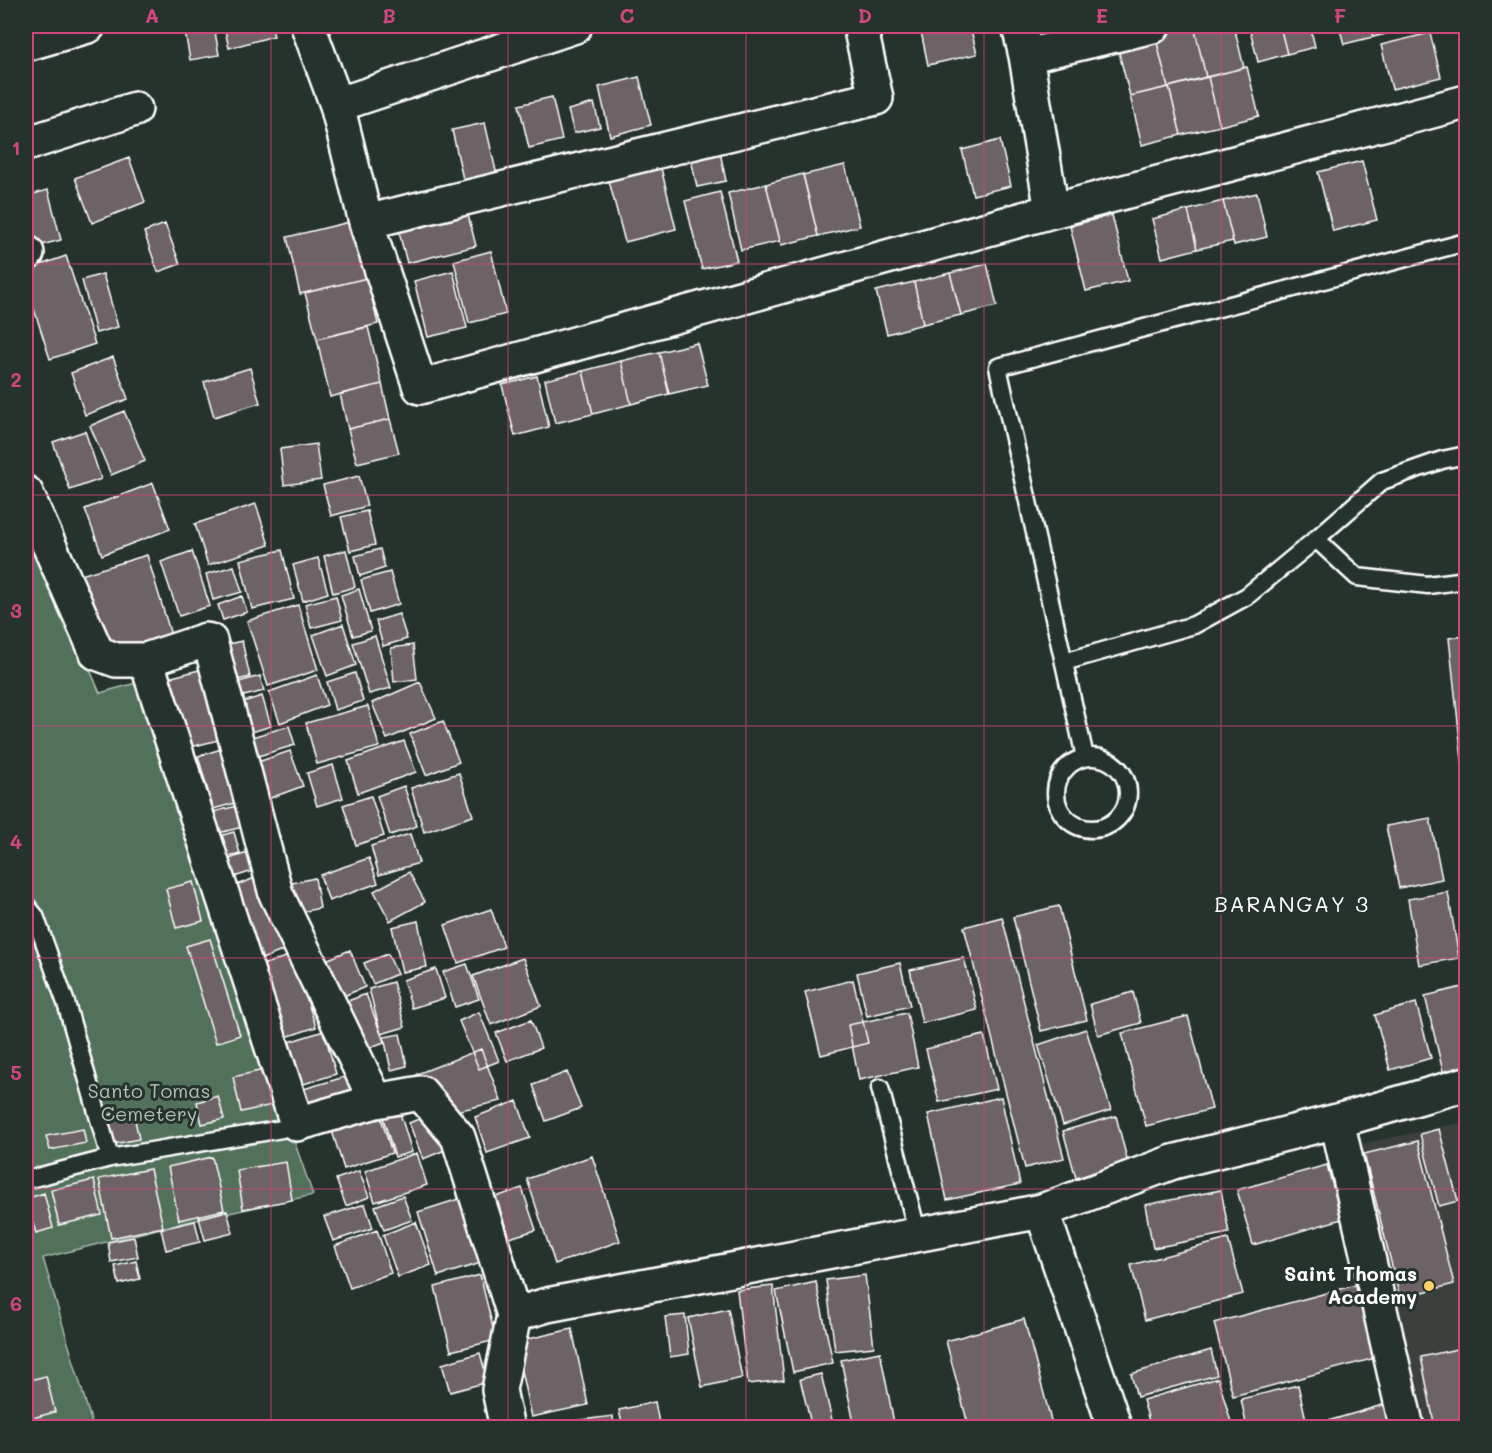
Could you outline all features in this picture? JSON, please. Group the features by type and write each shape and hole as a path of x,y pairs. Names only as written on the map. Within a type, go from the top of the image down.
{"street":[{"path":"30,37 88,26"},
{"path":"308,26 337,105 366,222 420,387 1052,212 1467,102"},
{"path":"337,105 574,26"},
{"path":"366,222 876,98 860,26"},
{"path":"1052,212 1022,41 1152,26"},
{"path":"26,144 135,108"},
{"path":"26,493 97,653 116,660 146,660 206,640 210,641 276,894 376,1101"},
{"path":"146,660 297,1124 376,1101 422,1094 458,1137 514,1315 499,1390 507,1428"},
{"path":"514,1315 547,1305 1042,1211 1173,1162 1337,1121 1467,1084"},
{"path":"1337,1121 1407,1428"},
{"path":"1042,1211 1115,1428"}],"lane":[{"path":"1085,757 998,367 1467,242"},
{"path":"1064,662 1194,625 1247,596 1382,481 1442,460 1467,454"},
{"path":"1316,539 1358,577 1428,585 1467,579"},
{"path":"1085,757 1097,757 1109,761 1119,768 1126,779 1128,791 1121,814 1112,823 1101,828 1089,829 1078,826 1068,820 1056,801 1056,789 1065,768 1085,757"},
{"path":"26,905 35,916 66,1004 110,1158"},
{"path":"880,1088 918,1235"},
{"path":"26,1179 110,1158 282,1129 297,1124"}],"shaded area":[{"name":"Saint Thomas Academy","path":"1466,1122 1466,1427 1424,1427 1361,1144"}],"green space":[{"name":"Santo Tomas Cemetery","path":"26,520 100,693 161,676 208,894 313,1195 169,1226 43,1258 93,1427 26,1427"}],"building":[{"path":"184,26 214,26 219,55 190,60"},
{"path":"224,26 271,26 274,36 229,48"},
{"path":"970,26 977,54 928,65 920,27"},
{"path":"1026,26 1066,26 1030,38"},
{"path":"1194,26 1206,77 1168,87 1155,35"},
{"path":"1194,26 1234,26 1244,68 1206,77"},
{"path":"1249,26 1280,26 1287,54 1258,62"},
{"path":"1280,26 1310,26 1315,47 1287,54"},
{"path":"1339,26 1370,26 1373,37 1344,44"},
{"path":"1370,26 1419,26 1373,37"},
{"path":"1430,33 1441,77 1392,89 1381,45"},
{"path":"1155,35 1168,87 1130,96 1117,45"},
{"path":"1247,67 1259,116 1220,126 1208,77"},
{"path":"639,77 651,125 610,136 599,87"},
{"path":"1208,77 1220,126 1181,135 1169,87"},
{"path":"1169,87 1181,135 1142,145 1130,96"},
{"path":"552,97 562,140 529,148 519,105"},
{"path":"594,103 600,127 574,133 568,110"},
{"path":"485,123 498,180 465,188 452,130"},
{"path":"1000,140 1011,186 973,195 962,150"},
{"path":"720,152 726,181 697,187 691,159"},
{"path":"129,158 145,202 92,223 75,178"},
{"path":"1362,161 1377,220 1333,231 1318,172"},
{"path":"660,164 676,229 625,242 608,177"},
{"path":"845,165 860,226 818,236 803,175"},
{"path":"803,174 818,236 781,245 766,184"},
{"path":"766,184 780,241 741,250 728,193"},
{"path":"48,190 61,240 26,249 26,196"},
{"path":"720,192 737,261 702,269 685,201"},
{"path":"1257,193 1267,237 1234,245 1223,201"},
{"path":"1223,201 1233,241 1197,249 1188,210"},
{"path":"1188,210 1197,249 1162,258 1152,219"},
{"path":"467,211 476,246 407,263 398,228"},
{"path":"1112,215 1128,281 1086,291 1070,226"},
{"path":"354,221 367,278 300,294 287,237"},
{"path":"165,224 180,264 158,272 144,232"},
{"path":"491,251 506,314 469,323 454,261"},
{"path":"66,256 95,344 50,359 26,284 26,270"},
{"path":"987,264 997,306 961,315 950,273"},
{"path":"453,271 467,328 428,337 414,281"},
{"path":"950,273 961,315 923,324 914,282"},
{"path":"103,274 118,327 96,333 82,280"},
{"path":"367,278 378,324 317,339 305,293"},
{"path":"914,282 923,324 887,334 876,291"},
{"path":"368,327 382,384 330,397 317,339"},
{"path":"697,343 708,385 669,394 659,352"},
{"path":"659,352 669,394 631,404 621,361"},
{"path":"113,357 128,399 85,415 71,373"},
{"path":"621,361 631,404 593,414 583,371"},
{"path":"250,368 260,403 214,417 204,382"},
{"path":"583,371 593,414 555,423 545,380"},
{"path":"537,376 549,427 515,436 502,385"},
{"path":"382,384 390,419 348,429 340,394"},
{"path":"124,411 145,461 111,475 90,426"},
{"path":"390,419 399,453 357,463 348,429"},
{"path":"85,431 101,479 70,490 53,442"},
{"path":"316,444 321,480 284,485 280,449"},
{"path":"359,476 367,506 331,516 323,485"},
{"path":"153,483 170,529 102,555 85,509"},
{"path":"256,504 269,545 208,565 195,524"},
{"path":"367,511 375,545 350,551 341,517"},
{"path":"380,549 385,568 360,576 355,556"},
{"path":"282,550 294,599 252,609 240,560"},
{"path":"346,550 355,587 333,593 324,556"},
{"path":"192,551 210,606 179,616 161,562"},
{"path":"147,555 171,635 105,655 81,575"},
{"path":"318,558 328,593 303,601 293,565"},
{"path":"234,566 242,592 213,600 206,574"},
{"path":"390,572 399,604 370,613 361,580"},
{"path":"359,589 371,631 353,636 341,595"},
{"path":"242,596 247,612 223,620 218,605"},
{"path":"336,596 342,620 311,628 305,604"},
{"path":"298,605 318,670 268,686 247,621"},
{"path":"399,614 407,639 383,646 376,621"},
{"path":"343,624 356,665 327,676 313,635"},
{"path":"375,636 391,688 369,694 353,643"},
{"path":"1466,636 1466,769 1463,769 1449,638"},
{"path":"242,641 250,677 224,683 215,647"},
{"path":"413,645 417,679 394,682 391,648"},
{"path":"207,668 226,738 187,748 168,678"},
{"path":"355,673 363,701 335,710 327,682"},
{"path":"317,675 327,705 280,723 269,692"},
{"path":"260,676 264,691 232,699 228,685"},
{"path":"420,682 436,718 387,739 372,703"},
{"path":"262,696 271,726 239,736 230,706"},
{"path":"368,706 379,747 317,764 306,723"},
{"path":"443,721 459,762 426,775 410,734"},
{"path":"289,726 295,745 248,759 242,740"},
{"path":"26,727 30,745 26,746"},
{"path":"404,741 416,772 358,793 348,761"},
{"path":"228,747 243,801 213,809 198,756"},
{"path":"290,751 303,786 265,800 252,764"},
{"path":"333,765 343,798 317,806 307,773"},
{"path":"459,773 473,816 424,832 411,788"},
{"path":"404,786 417,826 390,835 377,796"},
{"path":"371,796 384,836 356,845 343,805"},
{"path":"245,804 250,825 215,834 209,813"},
{"path":"1430,818 1442,879 1399,888 1386,826"},
{"path":"234,832 240,854 217,860 212,838"},
{"path":"410,834 419,863 379,875 371,846"},
{"path":"247,853 253,871 234,877 229,859"},
{"path":"369,858 378,883 329,901 320,875"},
{"path":"409,872 425,902 390,921 374,891"},
{"path":"268,873 295,946 249,964 221,891"},
{"path":"315,878 320,908 288,915 282,885"},
{"path":"193,882 203,921 176,928 166,889"},
{"path":"1448,892 1459,958 1419,965 1408,899"},
{"path":"1059,906 1087,1020 1041,1031 1013,917"},
{"path":"491,909 504,947 458,963 445,925"},
{"path":"1002,917 1064,1158 1025,1168 964,927"},
{"path":"418,921 427,967 402,972 392,927"},
{"path":"210,939 240,1035 216,1043 186,946"},
{"path":"350,950 365,987 329,1002 314,965"},
{"path":"388,954 397,974 373,984 364,963"},
{"path":"292,955 316,1027 274,1041 250,969"},
{"path":"523,958 541,1006 491,1025 473,976"},
{"path":"964,958 977,1010 922,1023 910,970"},
{"path":"900,963 910,1006 867,1016 857,973"},
{"path":"467,964 479,999 455,1007 443,972"},
{"path":"436,969 445,998 412,1008 403,980"},
{"path":"853,980 868,1043 821,1055 805,992"},
{"path":"393,982 405,1027 381,1034 369,989"},
{"path":"1466,986 1466,1074 1445,1080 1425,996"},
{"path":"1133,992 1141,1023 1098,1035 1090,1004"},
{"path":"366,994 384,1042 353,1054 335,1006"},
{"path":"1416,1003 1431,1058 1390,1070 1375,1015"},
{"path":"479,1012 499,1061 479,1069 459,1021"},
{"path":"907,1013 918,1067 859,1080 848,1025"},
{"path":"1188,1016 1212,1109 1146,1126 1122,1033"},
{"path":"531,1020 541,1048 507,1061 496,1033"},
{"path":"1086,1029 1111,1110 1063,1125 1038,1045"},
{"path":"324,1031 336,1074 297,1086 285,1043"},
{"path":"400,1034 407,1066 391,1070 384,1037"},
{"path":"984,1035 997,1089 939,1102 926,1049"},
{"path":"481,1049 501,1101 452,1112 417,1074"},
{"path":"264,1070 272,1105 241,1112 233,1077"},
{"path":"567,1072 581,1108 546,1121 533,1085"},
{"path":"355,1074 363,1104 301,1122 293,1092"},
{"path":"218,1096 224,1119 202,1124 197,1102"},
{"path":"1001,1097 1020,1184 947,1200 928,1114"},
{"path":"517,1101 530,1138 487,1153 475,1117"},
{"path":"133,1111 139,1139 113,1144 108,1115"},
{"path":"400,1113 412,1152 395,1157 383,1118"},
{"path":"431,1114 445,1150 423,1159 409,1123"},
{"path":"380,1115 392,1153 344,1169 332,1131"},
{"path":"1116,1116 1128,1163 1076,1178 1063,1131"},
{"path":"83,1129 86,1143 50,1150 46,1136"},
{"path":"1439,1129 1458,1201 1439,1206 1420,1134"},
{"path":"1418,1141 1454,1284 1400,1298 1364,1154"},
{"path":"417,1153 427,1185 375,1202 365,1171"},
{"path":"592,1156 620,1241 555,1264 527,1179"},
{"path":"212,1157 224,1210 179,1220 168,1167"},
{"path":"286,1162 292,1200 243,1209 237,1170"},
{"path":"1327,1165 1342,1219 1253,1245 1237,1190"},
{"path":"150,1169 163,1227 111,1238 99,1179"},
{"path":"359,1171 369,1197 346,1206 336,1179"},
{"path":"94,1180 102,1215 59,1225 51,1190"},
{"path":"522,1188 536,1230 509,1238 496,1197"},
{"path":"1221,1190 1229,1233 1153,1248 1145,1205"},
{"path":"44,1193 53,1228 36,1233 26,1199"},
{"path":"403,1196 412,1220 384,1230 375,1206"},
{"path":"462,1198 481,1263 438,1276 418,1212"},
{"path":"365,1204 373,1228 333,1241 324,1217"},
{"path":"227,1211 233,1233 205,1240 199,1218"},
{"path":"26,1218 32,1248 26,1249"},
{"path":"195,1221 200,1242 166,1250 161,1229"},
{"path":"416,1222 431,1265 398,1277 383,1235"},
{"path":"377,1230 391,1273 350,1288 335,1246"},
{"path":"134,1237 138,1257 111,1262 108,1242"},
{"path":"1228,1239 1243,1294 1145,1320 1131,1265"},
{"path":"136,1261 140,1279 119,1284 115,1266"},
{"path":"480,1275 496,1340 451,1351 435,1287"},
{"path":"865,1275 874,1347 835,1351 826,1280"},
{"path":"816,1282 833,1363 793,1372 776,1291"},
{"path":"1360,1284 1379,1357 1233,1396 1214,1323"},
{"path":"773,1286 784,1380 748,1384 737,1290"},
{"path":"728,1309 742,1378 702,1387 688,1318"},
{"path":"685,1315 689,1354 670,1357 665,1317"},
{"path":"1024,1319 1053,1428 969,1428 946,1341"},
{"path":"572,1329 588,1405 531,1417 515,1342"},
{"path":"1466,1347 1466,1428 1435,1428 1421,1357"},
{"path":"1211,1350 1217,1375 1137,1397 1131,1374"},
{"path":"880,1352 895,1428 855,1428 841,1360"},
{"path":"480,1353 488,1382 450,1392 442,1364"},
{"path":"821,1374 834,1428 812,1428 800,1379"},
{"path":"46,1376 55,1412 29,1419 26,1405 26,1381"},
{"path":"1218,1378 1231,1422 1214,1428 1151,1428 1143,1400"},
{"path":"1298,1385 1307,1424 1293,1428 1247,1428 1241,1399"},
{"path":"655,1402 660,1428 623,1428 619,1410"},
{"path":"1386,1404 1393,1428 1304,1428"},
{"path":"613,1416 614,1428 566,1428 566,1422"}],"place":[{"name":"Saint Thomas Academy","path":"1429,1286"}],"district":[{"name":"BARANGAY 3","path":"1292,904"}]}
